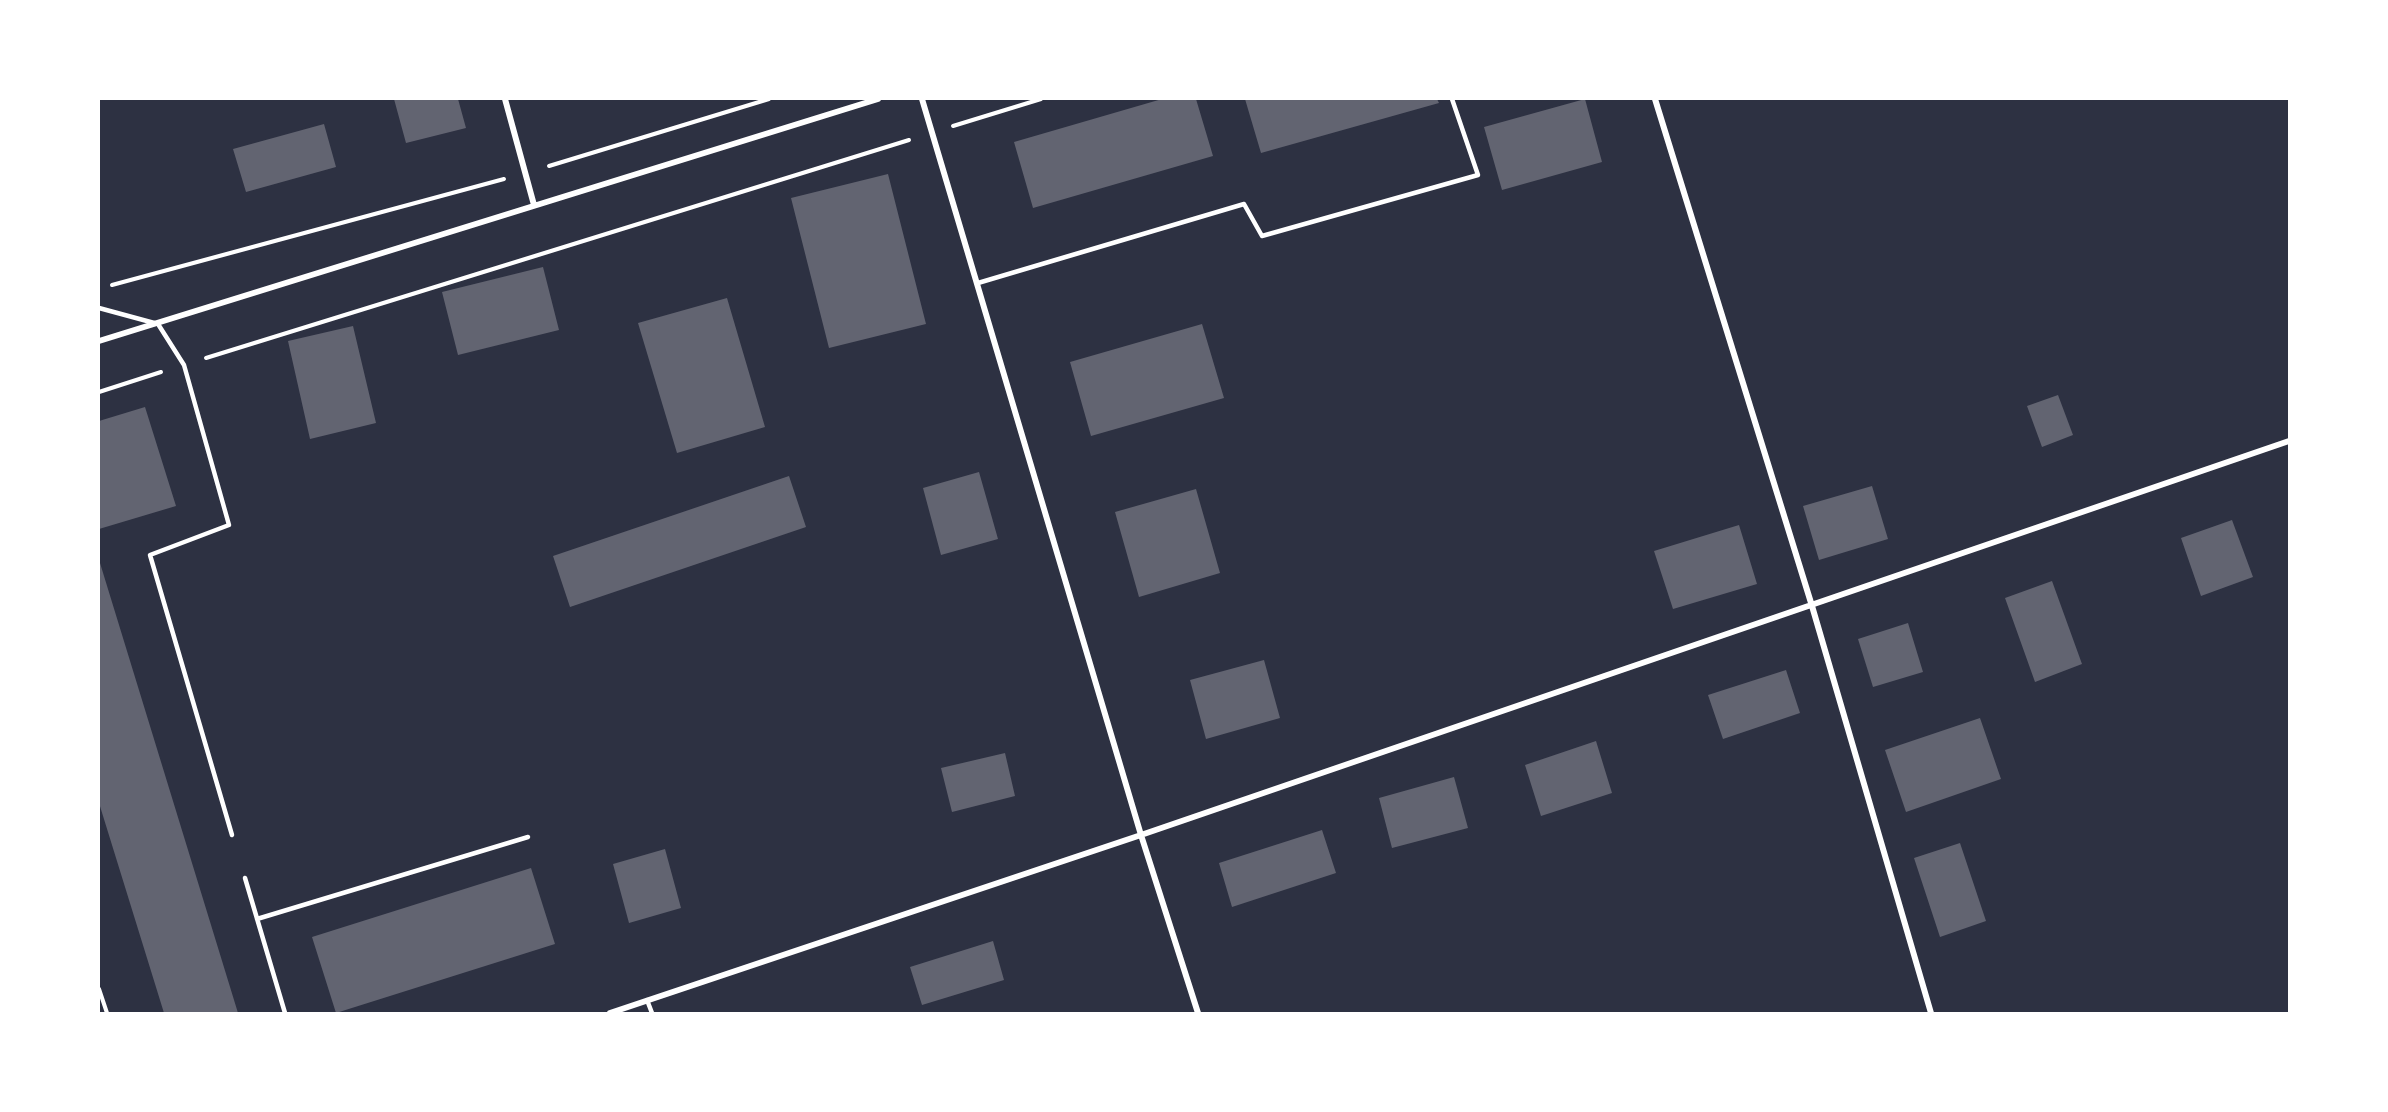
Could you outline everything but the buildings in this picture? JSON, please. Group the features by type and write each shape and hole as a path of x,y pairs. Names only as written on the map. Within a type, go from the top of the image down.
{"street":[{"path":"505,99 534,205"},
{"path":"99,341 878,99"},
{"path":"922,99 930,133 978,284 1141,835 1198,1013"},
{"path":"1654,99 1812,606 1931,1013"},
{"path":"610,1013 1141,835 2289,441"}],"lane":[{"path":"978,284 1244,204 1262,236 1478,175 1452,99"},
{"path":"99,308 158,324 184,365 229,525 150,555 232,835"},
{"path":"257,919 528,837"},
{"path":"245,878 285,1013"},
{"path":"648,1000 652,1013"}],"path":[{"path":"111,286 525,174 769,99"},
{"path":"99,392 1041,99"},
{"path":"99,989 106,1013"}]}
